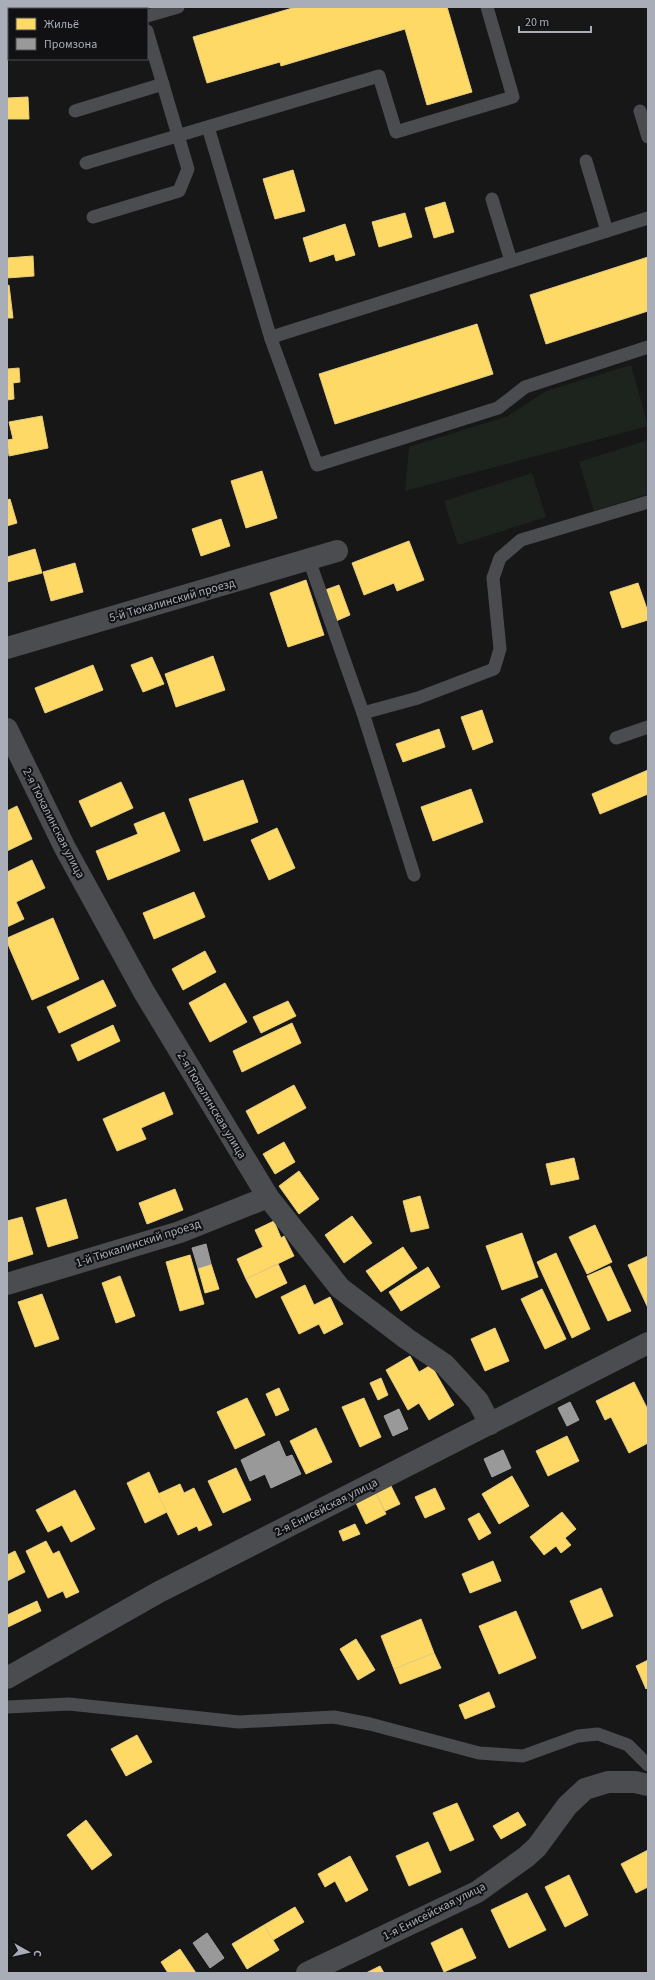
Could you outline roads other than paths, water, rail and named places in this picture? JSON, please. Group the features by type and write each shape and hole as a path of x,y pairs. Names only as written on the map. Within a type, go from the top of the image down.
{"street":[{"name":"5-й Тюкалинский проезд","path":"7,648 337,552"},
{"name":"2-я Тюкалинская улица","path":"7,729 65,848 144,992 268,1197 340,1288 407,1339 444,1364 478,1401 490,1424"},
{"name":"1-й Тюкалинский проезд","path":"7,1284 180,1232 268,1197"},
{"name":"2-я Енисейская улица","path":"7,1678 159,1592 648,1343"},
{"name":"1-я Енисейская улица","path":"307,1973 477,1892 526,1857 537,1847 567,1806 585,1789 608,1782 635,1782 648,1785"}],"lane":[{"path":"148,16 178,7"},
{"path":"86,163 379,76 396,132 513,97 487,7"},
{"path":"93,217 179,191 188,169 148,35"},
{"path":"75,111 163,84"},
{"path":"640,110 648,137"},
{"path":"208,127 271,339 317,466 498,408 525,387 648,347"},
{"path":"586,161 607,231"},
{"path":"492,199 511,262"},
{"path":"271,339 278,335 648,218"},
{"path":"363,713 418,698 494,669 500,649 493,578 500,558 521,540 648,502"},
{"path":"309,560 363,713 414,874"},
{"path":"616,738 648,727"},
{"path":"7,1707 69,1704 239,1722 334,1717 370,1724 479,1753 523,1756 578,1736 598,1734 628,1745 648,1765"}]}
